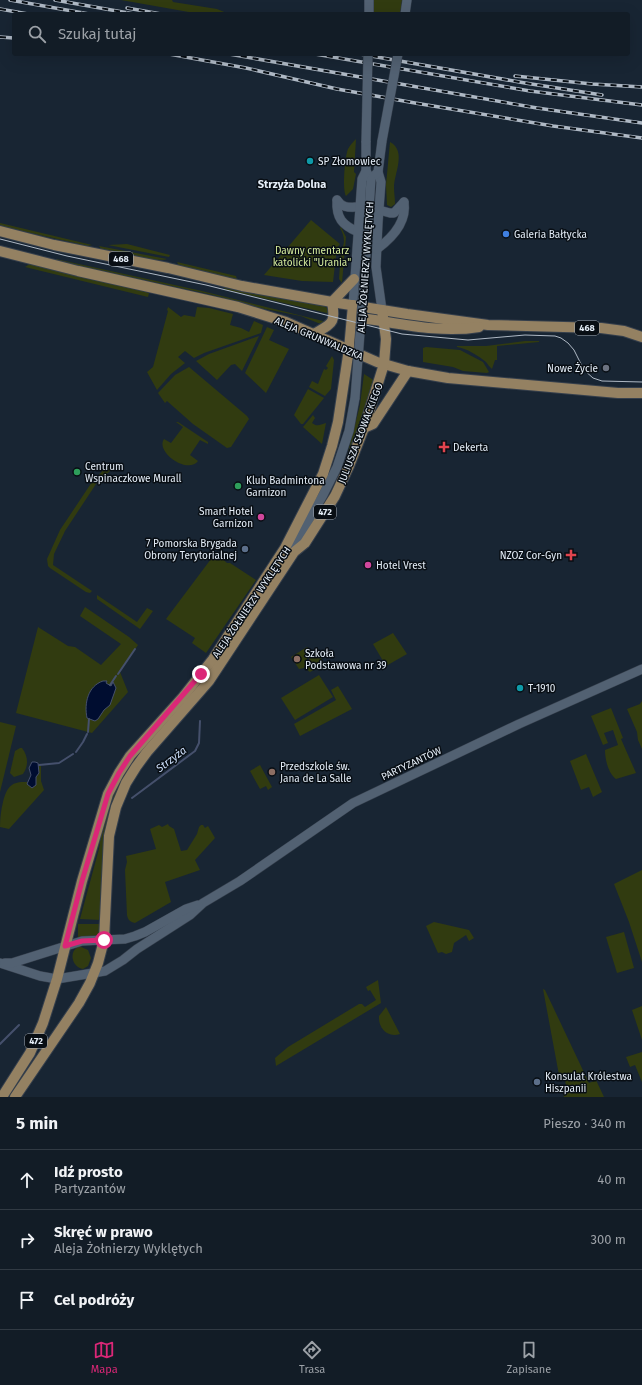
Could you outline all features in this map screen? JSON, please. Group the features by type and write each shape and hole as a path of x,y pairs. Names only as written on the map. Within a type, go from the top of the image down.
{"main road":[{"path":"369,0 369,12"},
{"path":"405,12 407,0"},
{"path":"353,305 362,179 366,171 368,56"},
{"path":"382,310 376,266 381,182 378,172 382,141 398,56"},
{"path":"366,171 371,180 378,172"},
{"name":"ALEJA ŻOŁNIERZY WYKLĘTYCH","path":"15,1097 79,1003 95,973 104,940 109,836 116,807 126,783 147,752 209,681 321,500 337,467 349,431 355,398 371,180"},
{"path":"358,232 349,228 341,220 337,210 337,200 345,208 360,207"},
{"path":"376,249 389,240 404,218 406,210 404,202 394,213 379,210"},
{"name":"468","path":"0,231 54,245 168,268 242,286 332,302 488,325 601,328 624,331 642,337"},
{"name":"ALEJA GRUNWALDZKA","path":"0,251 78,271 238,307 286,322 349,349 366,358 408,371 448,378 642,393"},
{"path":"314,334 330,325 333,321 334,314 332,302 354,279"},
{"name":"JULIUSZA SŁOWACKIEGO","path":"290,550 330,456 338,422 349,349 353,305"},
{"name":"JULIUSZA SŁOWACKIEGO","path":"290,550 305,543 334,496 347,471 364,428 384,364 386,347 382,310"},
{"path":"352,317 431,328 465,329 488,325"},
{"path":"366,358 386,347"},
{"path":"364,428 373,424 408,371"},
{"name":"ALEJA ŻOŁNIERZY WYKLĘTYCH","path":"2,1097 20,1071 35,1044 43,1023 57,978 100,819 108,794 119,773 130,756 201,674 290,550"},
{"name":"PARTYZANTÓW","path":"2,963 12,963 82,941 124,939 145,932 186,909 203,903 240,881 352,803 642,669"},
{"name":"PARTYZANTÓW","path":"2,963 40,976 57,978 105,971 190,915 203,903"}],"green space":[{"path":"121,0 172,0 173,2 217,9 224,12 189,12"},
{"path":"374,0 402,0 400,12 373,12"},
{"path":"356,139 354,172 356,174 353,189 346,196 344,172 346,158 348,149"},
{"path":"390,142 398,151 399,157 394,187 395,204 391,207 387,205 386,185"},
{"name":"Dawny cmentarz katolicki \"Urania\"","path":"311,220 340,244 337,248 333,282 302,281 264,275"},
{"path":"0,223 92,245 88,246 0,226"},
{"path":"341,227 346,237 342,283 339,279 341,250 344,242"},
{"path":"127,244 170,255 169,257 108,245"},
{"path":"99,246 167,259 154,260 135,257 101,249"},
{"path":"56,259 202,291 327,322 322,324 301,316 260,308 213,295 56,261"},
{"path":"177,262 236,276 237,280 179,266"},
{"path":"30,264 146,292 149,293 148,297 25,267"},
{"path":"224,289 322,305 329,309 331,314"},
{"path":"168,307 181,317 184,315 195,317 197,307 209,308 233,314 230,325 249,332 254,321 263,325 261,333 194,358 185,351 178,357 185,363 171,374 157,390 147,372 153,367"},
{"path":"267,327 274,330 269,340 289,349 266,393 245,373"},
{"path":"259,336 242,371 235,364 231,365 217,380 196,361 209,354"},
{"path":"525,341 539,342 497,346 497,360 495,360 492,369 486,362 476,355 457,347 486,346"},
{"path":"423,348 460,350 483,362 489,372 463,371 453,367 423,362"},
{"path":"332,356 334,360 331,389 325,396 309,387 312,381 318,384 324,369 326,370 328,368 326,366"},
{"path":"189,367 249,419 231,447 227,448 193,424 167,401 165,403 158,393 175,375"},
{"path":"364,374 375,381 347,456 360,405"},
{"path":"308,389 324,398 303,424 301,424 294,415"},
{"path":"313,415 315,418 312,423 315,425 326,423 322,444 303,427"},
{"path":"176,422 208,442 208,444 200,440 190,455 198,461 193,465 180,464 164,450 162,444 164,439 171,443 183,427"},
{"path":"109,464 112,465 111,470 96,484 65,531 54,554 53,565 92,591 90,593 86,592 50,568 48,566 47,559 60,530 92,482"},
{"path":"214,555 218,555 227,563 230,563 256,580 206,653 192,643 195,638 166,619"},
{"path":"97,595 137,622 147,608 153,611 140,629 97,599"},
{"path":"85,607 129,637 138,645 120,672 128,692 92,733 16,713 38,627 68,646 75,647 101,665 121,644 80,616"},
{"path":"393,633 407,654 386,666 373,644"},
{"path":"307,647 310,650 304,668 299,669 291,657"},
{"path":"317,650 324,664 310,672 306,669 312,651"},
{"path":"218,658 217,663 119,788 101,920 80,919 99,849 102,827 114,788 134,759"},
{"path":"319,675 333,697 295,720 281,698"},
{"path":"338,686 352,709 300,736 294,724 336,700 331,690"},
{"path":"642,701 642,749 638,740 637,732 627,709 640,704"},
{"path":"611,708 623,738 621,739 636,773 616,779 609,770 605,754 605,750 618,745 613,730 604,733 608,743 603,745 591,716"},
{"path":"0,722 16,726 0,792"},
{"path":"22,748 26,754 26,767 23,774 14,777 10,773 15,751"},
{"path":"586,754 602,792 593,797 589,787 581,790 570,761"},
{"path":"260,765 272,787 268,790 266,786 260,789 250,771"},
{"path":"38,766 41,766 41,781 44,790 9,829 0,827 2,805 8,789 13,784 22,782 27,782 29,786 36,777 39,768"},
{"path":"168,824 174,829 181,851 187,850 201,825 205,828 208,826 215,838 195,860 200,870 165,882 171,902 133,923 127,915 125,870 127,862 126,856 156,849 150,829 159,825 162,827"},
{"path":"642,870 642,962 629,922 614,884"},
{"path":"434,922 469,930 474,938 469,941 466,935 454,943 452,952 446,954 442,952 438,953 426,926"},
{"path":"78,924 100,924 99,935 79,938"},
{"path":"624,932 634,968 617,973 606,937"},
{"path":"79,946 88,950 91,958 88,966 83,969 76,965 73,959 73,952"},
{"path":"378,980 381,1003 276,1066 275,1058 288,1047 359,1004 362,1004 365,1007 376,1000 370,990 368,991 366,987"},
{"path":"543,989 545,990 589,1083 596,1080 604,1097 564,1097 563,1093 567,1091 564,1075 559,1075"},
{"path":"642,1006 642,1040 632,1010"},
{"path":"386,1007 400,1034 391,1035 382,1028 379,1016"},
{"path":"642,1052 642,1082 635,1065 630,1067 626,1057"}],"water":[{"path":"107,681 106,683 111,686 113,682 116,688 110,705 95,721 87,718 86,707 88,696 98,683"},
{"path":"32,762 38,763 39,773 36,777 36,785 32,788 27,784 31,775 29,768"}],"waterway":[{"path":"118,674 135,649"},
{"path":"110,685 116,676"},
{"path":"88,732 89,719"},
{"name":"Strzyża","path":"132,798 195,751 199,743 200,721"},
{"path":"76,752 87,734"},
{"path":"39,765 59,763 73,754"},
{"name":"Strzyża","path":"0,1044 19,1025"}],"tram line":[{"path":"0,239 67,256 206,285 402,334 468,340 525,335 555,336 568,343 574,350 584,370 593,378 602,381 642,382"}],"railway":[{"path":"10,0 78,12"},
{"path":"55,0 123,12"},
{"path":"127,8 150,12"},
{"path":"0,9 17,12"},
{"path":"0,37 12,38"},
{"path":"180,56 246,68 337,89 415,103 553,126 642,138"},
{"path":"240,56 537,108 642,123"},
{"path":"327,56 530,91 642,105"},
{"path":"371,56 602,95"},
{"path":"515,76 592,84 642,87"}],"place":[{"name":"SP Złomowiec","path":"310,161"},
{"name":"Galeria Bałtycka","path":"506,234"},
{"name":"Nowe Życie","path":"606,368"},
{"name":"Dekerta","path":"444,447"},
{"name":"Centrum Wspinaczkowe Murall","path":"77,472"},
{"name":"Klub Badmintona Garnizon","path":"238,486"},
{"name":"Smart Hotel Garnizon","path":"261,517"},
{"name":"7 Pomorska Brygada Obrony Terytorialnej","path":"245,549"},
{"name":"NZOZ Cor-Gyn","path":"571,555"},
{"name":"Hotel Vrest","path":"368,565"},
{"name":"Szkoła Podstawowa nr 39","path":"297,659"},
{"name":"T-1910","path":"520,688"},
{"name":"Przedszkole św. Jana de La Salle","path":"272,772"},
{"name":"Konsulat Królestwa Hiszpanii","path":"537,1082"}],"district":[{"name":"Strzyża Dolna","path":"292,184"}],"route":[{"path":"104,940 82,941 65,946 82,881 108,794 130,756 183,697 201,674"}]}
